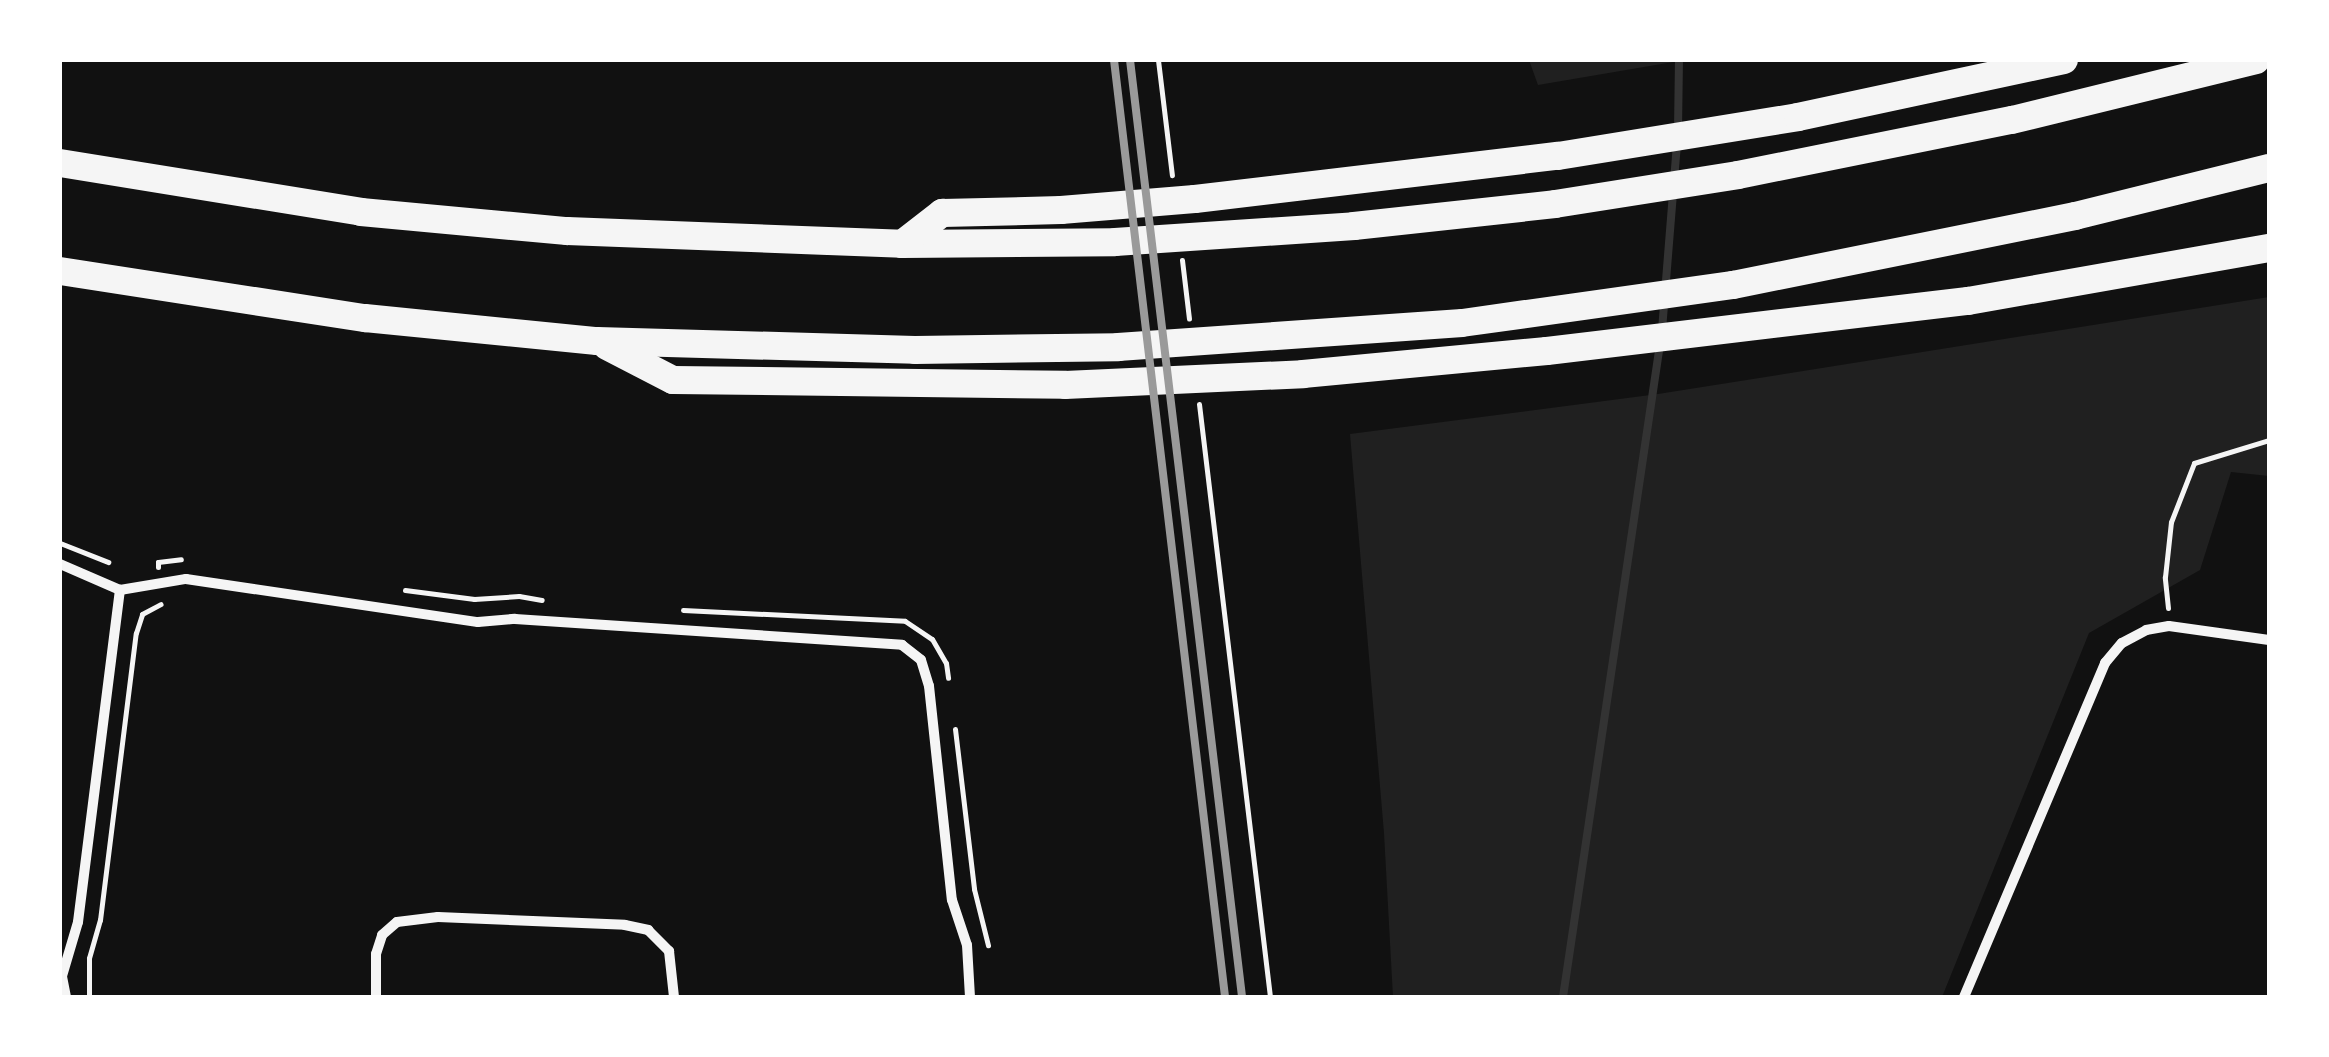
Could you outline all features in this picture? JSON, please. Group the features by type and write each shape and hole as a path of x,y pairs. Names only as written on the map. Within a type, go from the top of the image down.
{"highway":[{"path":"902,244 942,213 1195,199 1558,156 1741,127 2064,60"},
{"path":"60,163 272,199 567,231 902,244 1115,242 1354,226 1555,204 1738,176 2012,120 2256,60"},
{"path":"60,271 366,318 597,341 916,350 1118,347 1328,335 1549,312 1733,285 2059,220 2269,168"},
{"path":"597,341 672,380 1066,385 1303,374 1547,351 1968,301 2269,248"}],"street":[{"path":"60,564 120,590 186,579 478,622 515,618 902,644 921,660 928,686 952,900 967,945 970,997"},
{"path":"66,997 61,976 78,922 120,590"},
{"path":"1964,997 2090,691 2122,643 2146,630 2169,626 2269,640"},
{"path":"376,997 376,954 382,936 397,922 438,917 626,925 648,930 669,952 674,997"}],"path":[{"path":"1158,60 1173,180"},
{"path":"1182,260 1192,339"},
{"path":"1198,398 1270,997"},
{"path":"2169,626 2165,577 2171,522 2194,464 2269,440"},
{"path":"60,542 118,567"},
{"path":"144,565 186,559"},
{"path":"158,562 159,570"},
{"path":"395,589 474,599 518,596 551,602"},
{"path":"89,997 90,958 100,920 136,632 142,614 166,602 164,594"},
{"path":"664,609 905,621 922,628 938,646 949,689"},
{"path":"954,726 974,889 986,928 988,955"}],"shaded area":[{"path":"1529,60 1685,60 1538,85"},
{"path":"2269,297 2269,476 2231,472 2200,570 2089,633 1942,997 1393,997 1384,833 1350,434 1658,394"}],"waterway":[{"path":"1678,130 1679,60"},
{"path":"1662,330 1677,144"},
{"path":"1563,997 1660,344"}],"railway":[{"path":"1114,60 1225,997"},
{"path":"1130,60 1242,997"}]}
